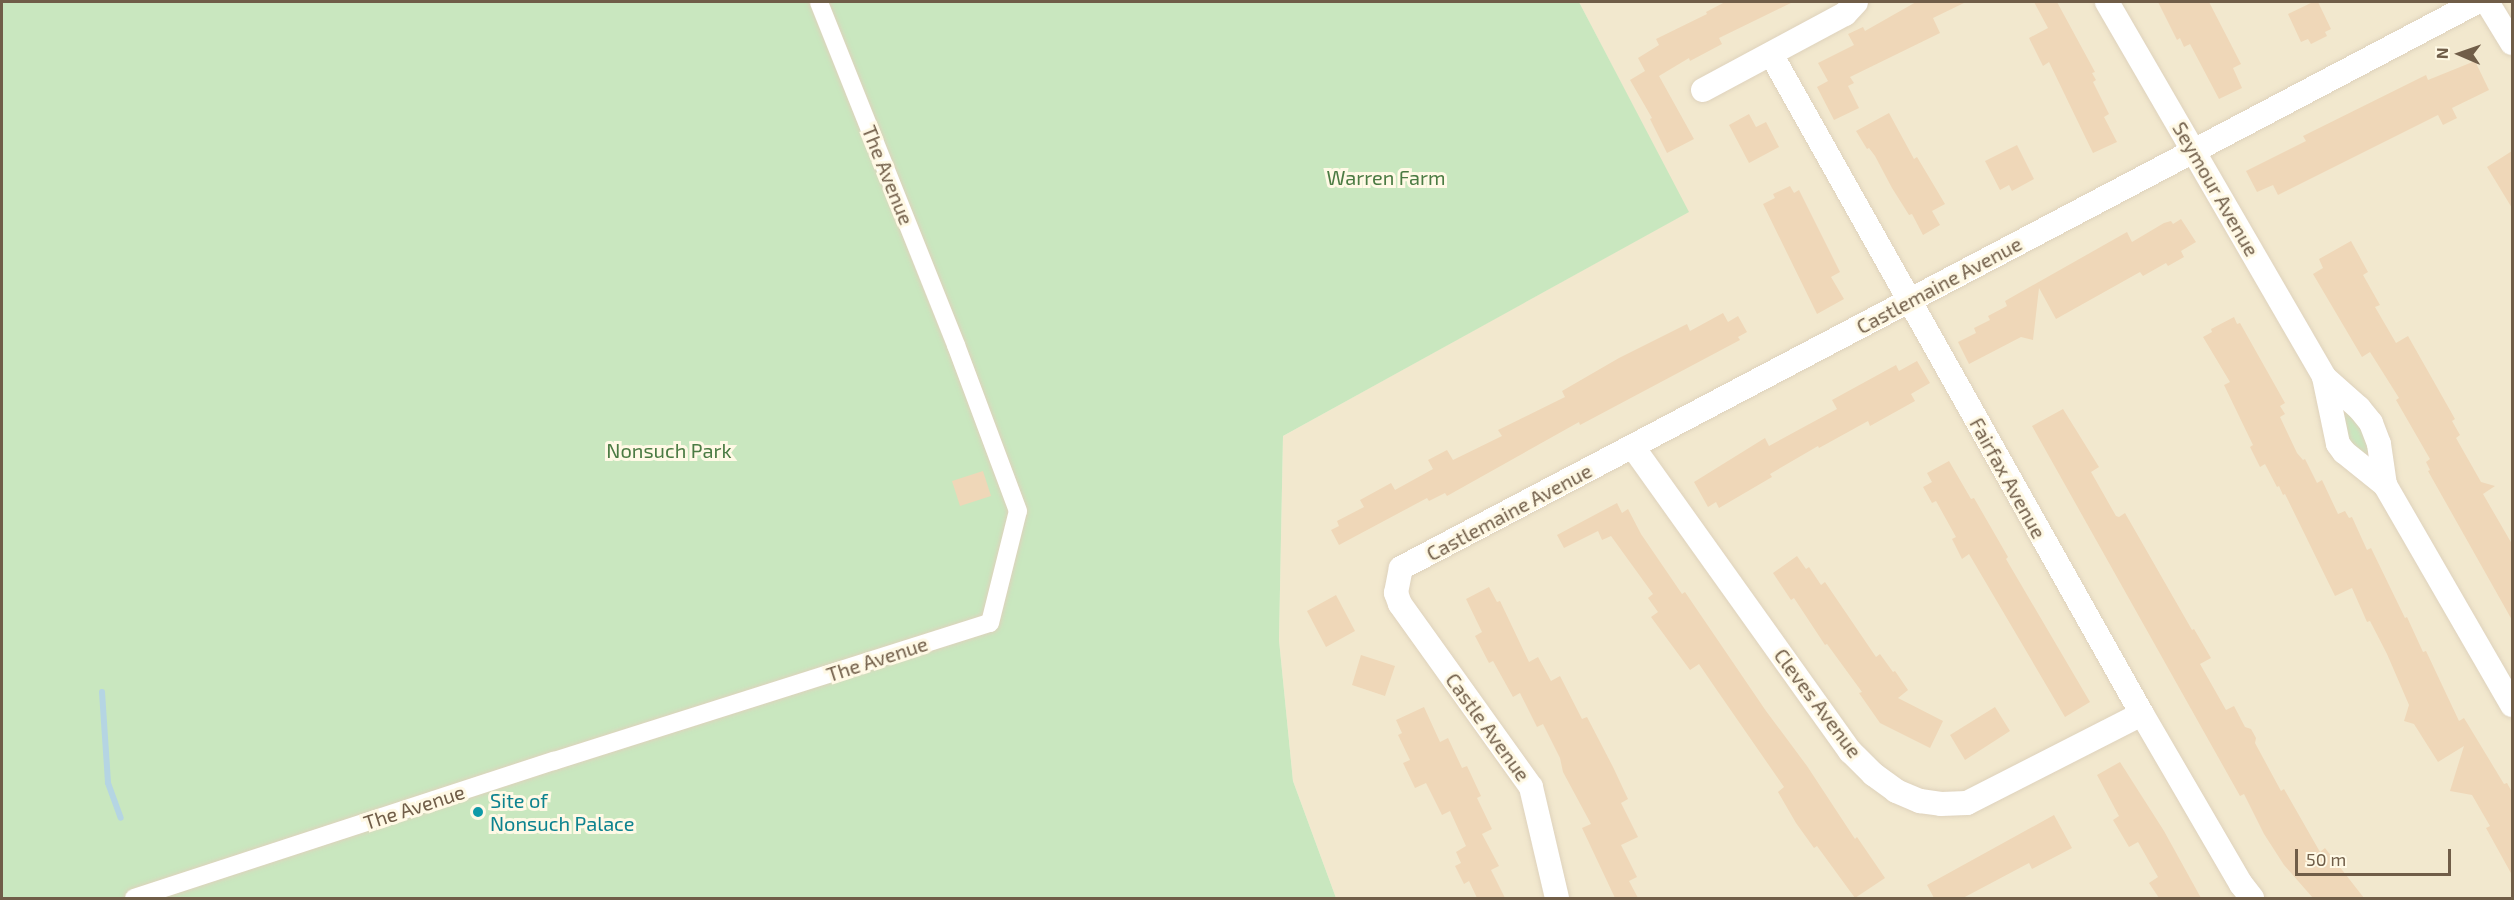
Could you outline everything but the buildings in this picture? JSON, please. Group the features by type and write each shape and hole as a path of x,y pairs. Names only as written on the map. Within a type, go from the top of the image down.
{"street":[{"name":"The Avenue","path":"134,898 554,761 990,623 1018,511 956,345 819,2"},
{"path":"1703,90 1845,14 1856,2"},
{"name":"Seymour Avenue","path":"2107,2 2324,377 2338,444 2344,452 2385,485 2504,673 2512,705"},
{"name":"Castlemaine Avenue","path":"1401,568 1909,302 2193,149 2477,2"},
{"path":"2487,2 2512,43"},
{"name":"Fairfax Avenue","path":"1771,54 2142,714 2241,884 2252,898"},
{"name":"Seymour Avenue","path":"2324,377 2359,408 2371,423 2379,444 2385,485"},
{"name":"Cleves Avenue","path":"1633,447 1850,751 1873,774 1896,790 1920,801 1941,804 1966,803 2142,714"},
{"name":"Castle Avenue","path":"1401,568 1396,593 1400,604 1532,787 1557,898"}],"shaded area":[{"path":"1579,2 2512,2 2512,898 1336,898 1293,781 1279,640 1283,436 1688,212"}],"green space":[{"name":"Nonsuch Park","path":"2,2 1579,2 1689,212 1283,436 1279,640 1293,781 1336,898 2,898"},
{"path":"2344,409 2364,425 2370,452 2368,455 2354,452 2339,414"}],"waterway":[{"path":"102,692 108,783 121,818"}],"place":[{"name":"Site of Nonsuch Palace","path":"478,812"}],"park label":[{"name":"Warren Farm","path":"1386,177"}]}
